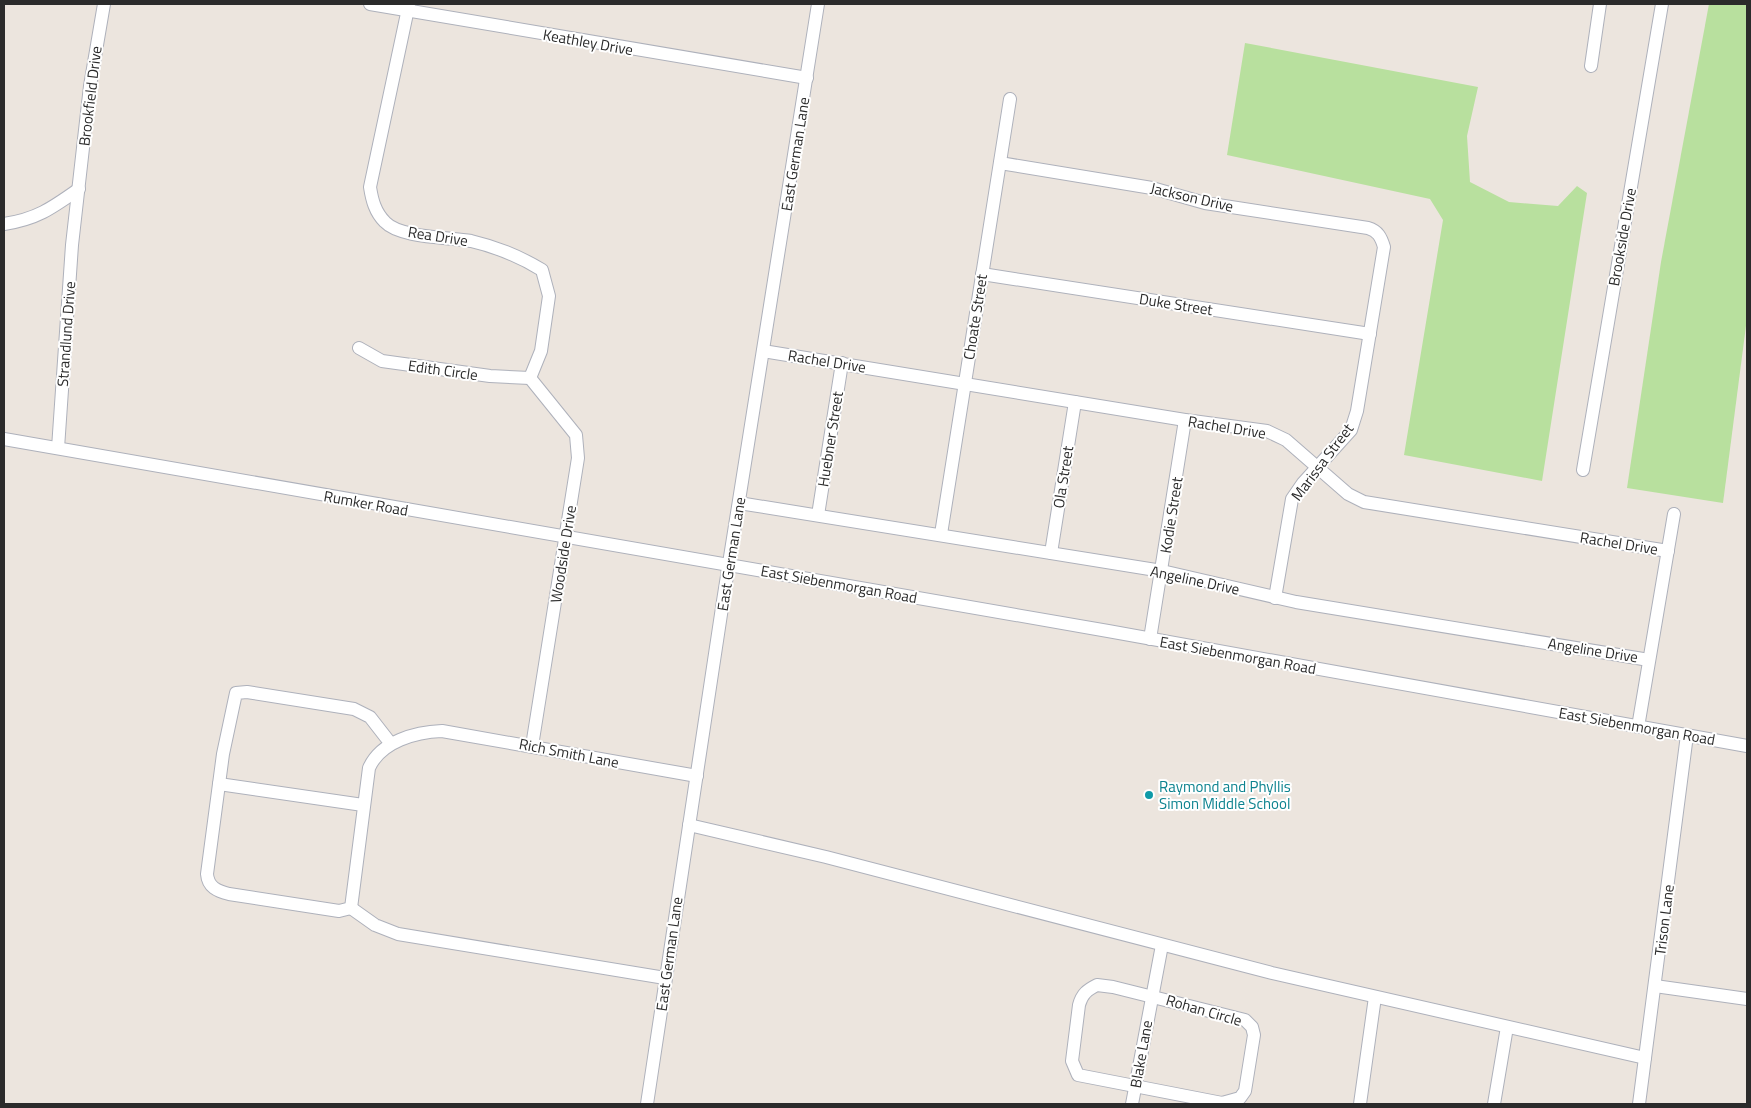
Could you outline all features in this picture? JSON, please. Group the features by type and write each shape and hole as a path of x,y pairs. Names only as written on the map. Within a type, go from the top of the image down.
{"street":[{"name":"Brookfield Drive","path":"75,221 90,86 104,4"},
{"name":"Keathley Drive","path":"370,4 409,7 807,78"},
{"name":"East German Lane","path":"647,1104 729,564 818,4"},
{"path":"1591,66 1600,4"},
{"name":"Brookside Drive","path":"1583,470 1662,4"},
{"name":"Rea Drive","path":"409,7 370,187 374,205 386,223 403,231 472,241 516,254 542,270 549,296 541,351 530,378"},
{"name":"Choate Street","path":"941,534 1010,99"},
{"name":"Jackson Drive","path":"1000,164 1152,188 1205,203 1368,228 1375,231 1382,238"},
{"path":"4,224 46,212 79,188"},
{"name":"Strandlund Drive","path":"58,448 75,221"},
{"name":"Marissa Street","path":"1275,598 1292,499 1351,430 1357,411 1384,247 1382,238"},
{"name":"Duke Street","path":"982,274 1370,334"},
{"name":"Edith Circle","path":"359,348 382,361 490,376 530,378"},
{"name":"Rachel Drive","path":"763,351 1185,420 1267,431 1286,440 1348,494 1364,502 1668,551"},
{"name":"Huebner Street","path":"818,514 842,363"},
{"name":"Woodside Drive","path":"530,378 576,435 578,458 532,746"},
{"name":"Ola Street","path":"1051,553 1075,402"},
{"name":"Kodie Street","path":"1150,639 1185,420"},
{"name":"Rumker Road","path":"4,440 566,538 729,564"},
{"name":"Angeline Drive","path":"739,503 818,514 1162,571 1275,598 1650,660"},
{"path":"1638,726 1674,514"},
{"name":"East Siebenmorgan Road","path":"729,564 1747,746"},
{"path":"392,744 370,717 354,709 248,692 236,693 222,754 207,874 208,882 216,891 339,911 351,908 375,926 398,934 665,978"},
{"name":"Rich Smith Lane","path":"351,908 369,768 373,758 392,744 419,732 442,731 697,776"},
{"name":"Trison Lane","path":"1639,1104 1656,986 1687,735"},
{"path":"219,784 364,805"},
{"path":"689,825 826,857 1162,945 1375,997 1645,1058"},
{"name":"Blake Lane","path":"1132,1104 1162,945"},
{"name":"Rohan Circle","path":"1097,985 1152,996 1246,1020 1252,1027 1254,1035 1248,1082 1246,1091 1240,1098 1222,1103 1135,1088 1085,1078 1078,1075 1073,1069 1072,1061 1079,1005 1081,997 1087,990 1097,985"},
{"path":"1656,986 1747,1000"},
{"path":"1360,1104 1375,997"},
{"path":"1494,1104 1507,1027"}],"green space":[{"path":"1709,4 1747,4 1747,318 1723,503 1627,488 1661,262"},
{"path":"1245,43 1478,87 1467,136 1470,182 1509,202 1558,206 1577,186 1587,193 1542,481 1404,455 1443,220 1430,199 1227,155"}],"place":[{"name":"Raymond and Phyllis Simon Middle School","path":"1149,795"}]}
